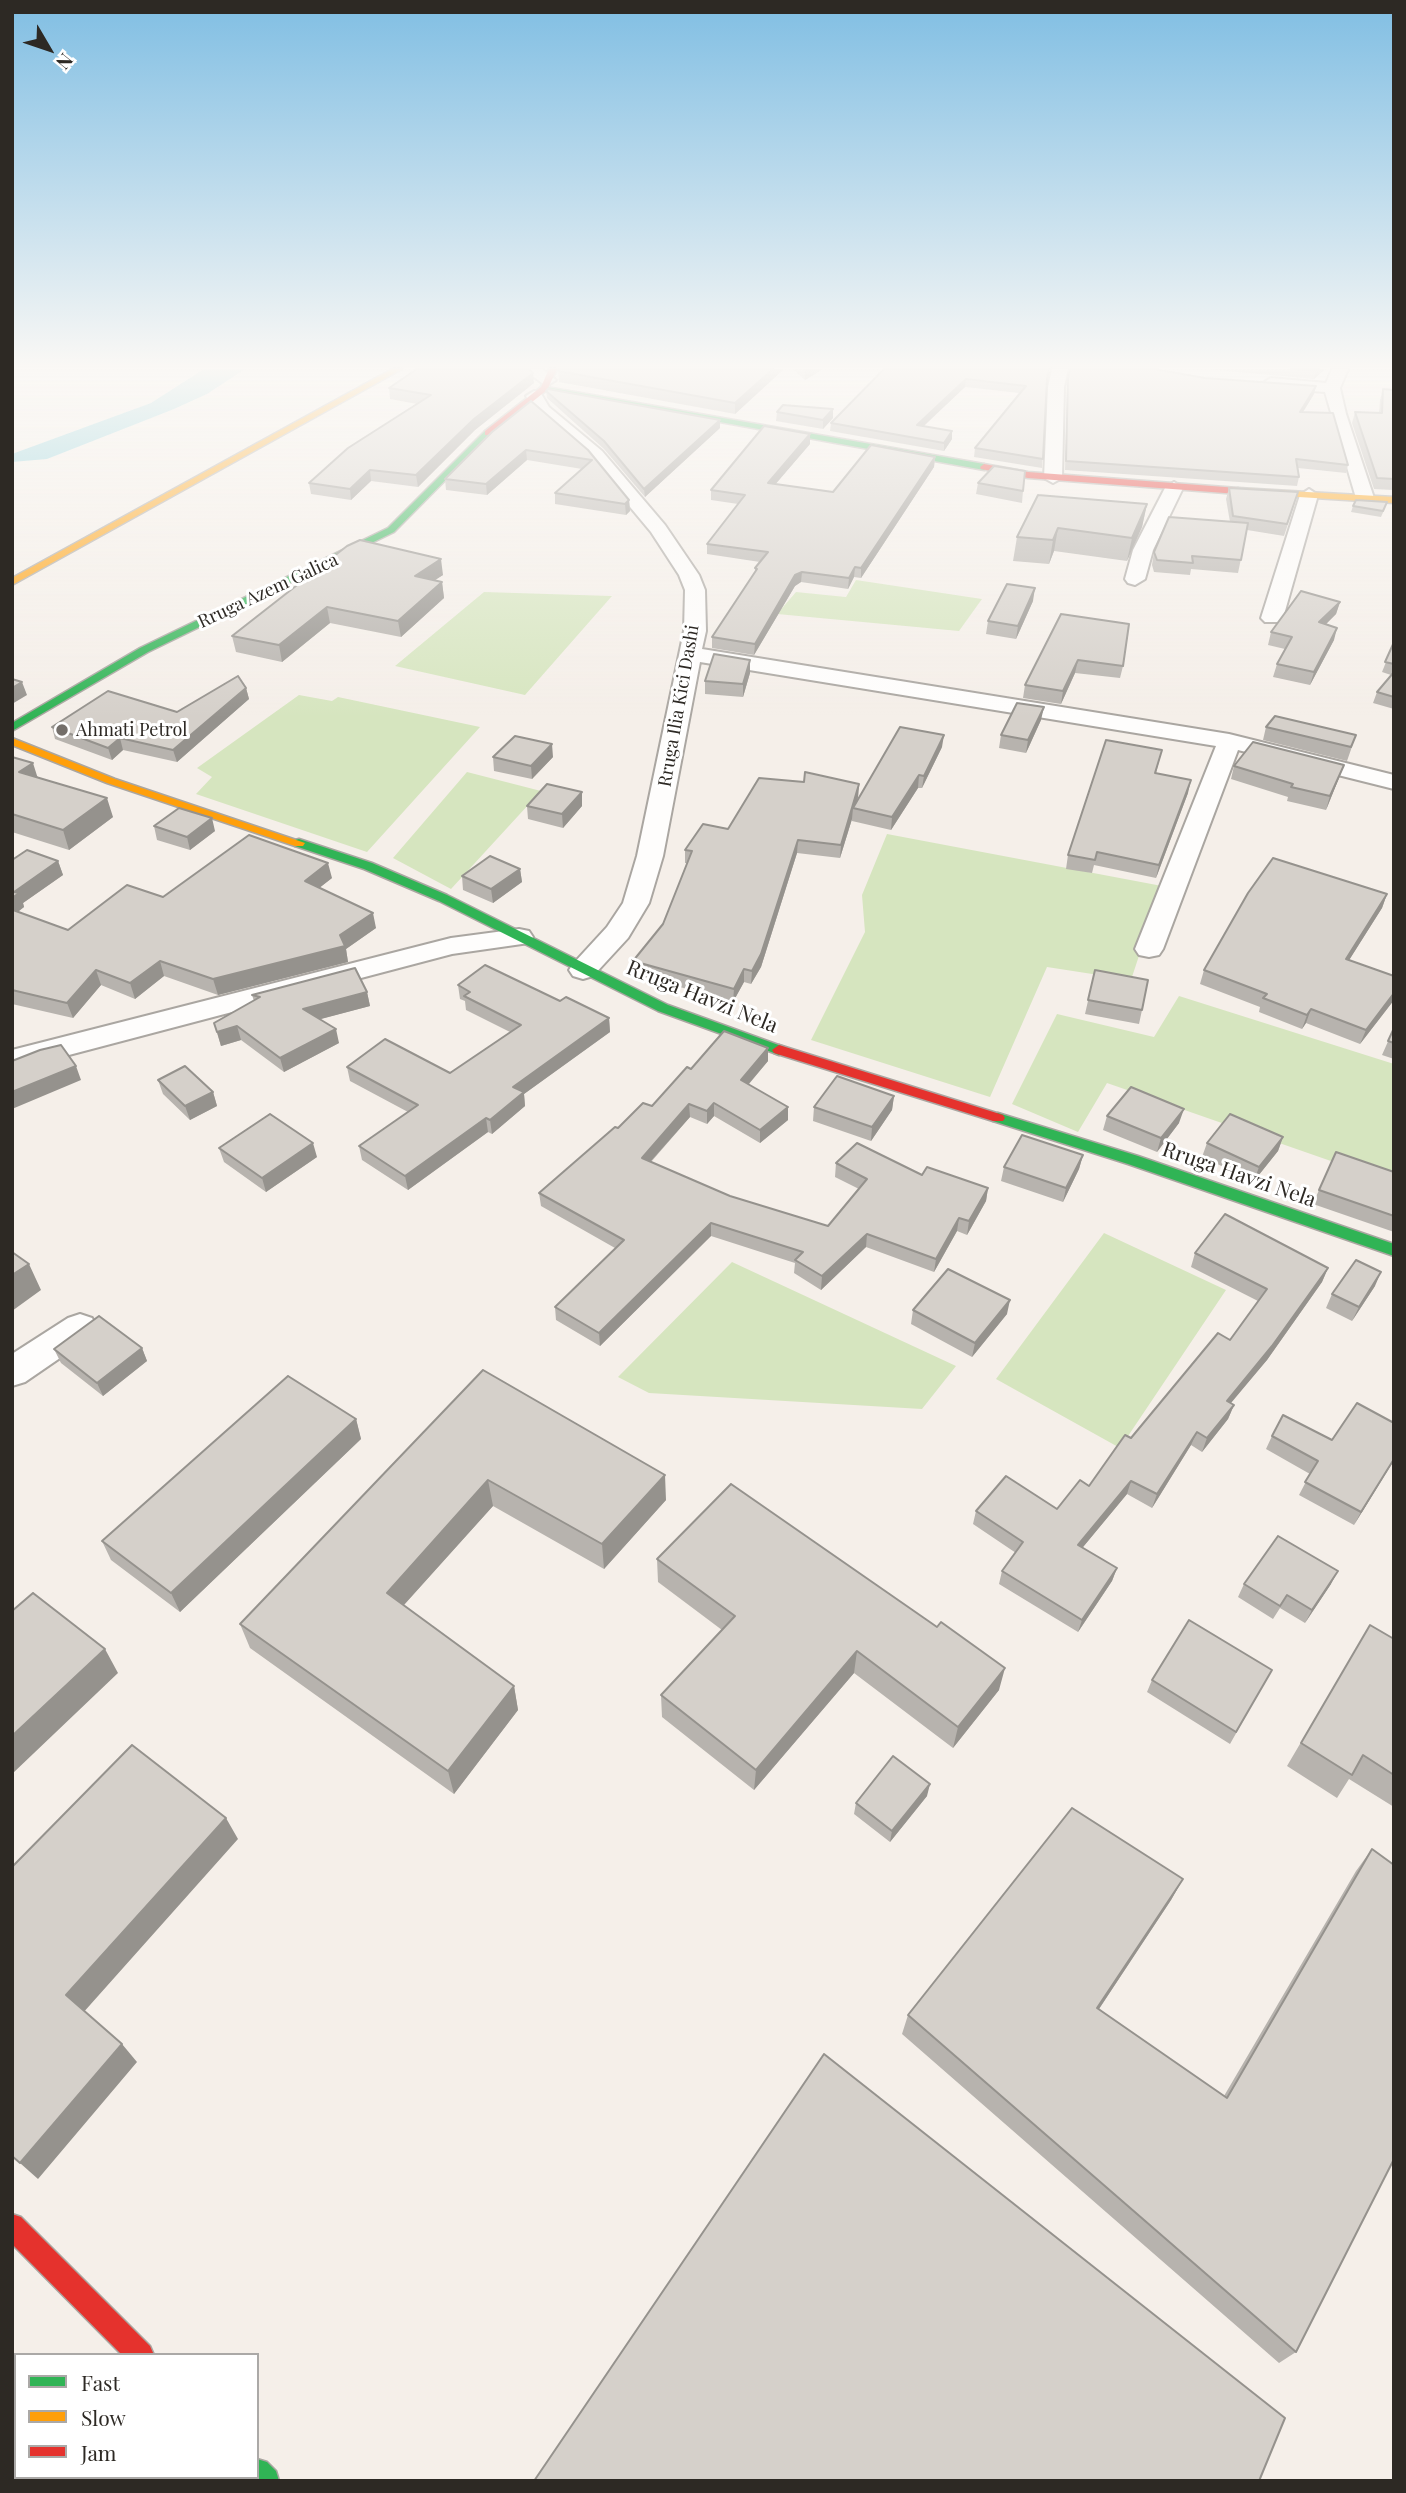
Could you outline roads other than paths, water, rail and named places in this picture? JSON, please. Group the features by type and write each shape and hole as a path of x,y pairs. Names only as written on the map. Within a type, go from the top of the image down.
{"main road":[{"path":"12,582 187,485"},
{"name":"Rruga Azem Galica","path":"12,728 144,650 391,530 434,485"},
{"path":"1142,485 1394,500"},
{"name":"Rruga Havzi Nela","path":"12,741 111,780 368,866 443,898 583,971 663,1008 796,1056 1133,1160 1394,1250"},
{"path":"12,2226 139,2353"}],"street":[{"name":"Rruga Ilia Kici Dashi","path":"583,971 618,932 636,903 669,769 695,631 695,590 689,575 658,529 621,485"},
{"path":"1361,485 1365,498"},
{"path":"1135,579 1143,550 1174,488"},
{"path":"1272,618 1310,495"},
{"path":"690,654 1229,741 1394,782"},
{"path":"1149,949 1229,741"},
{"path":"12,1060 452,946 519,937"},
{"path":"12,1372 80,1327"}],"place":[{"name":"Ahmati Petrol","path":"62,730"}]}
